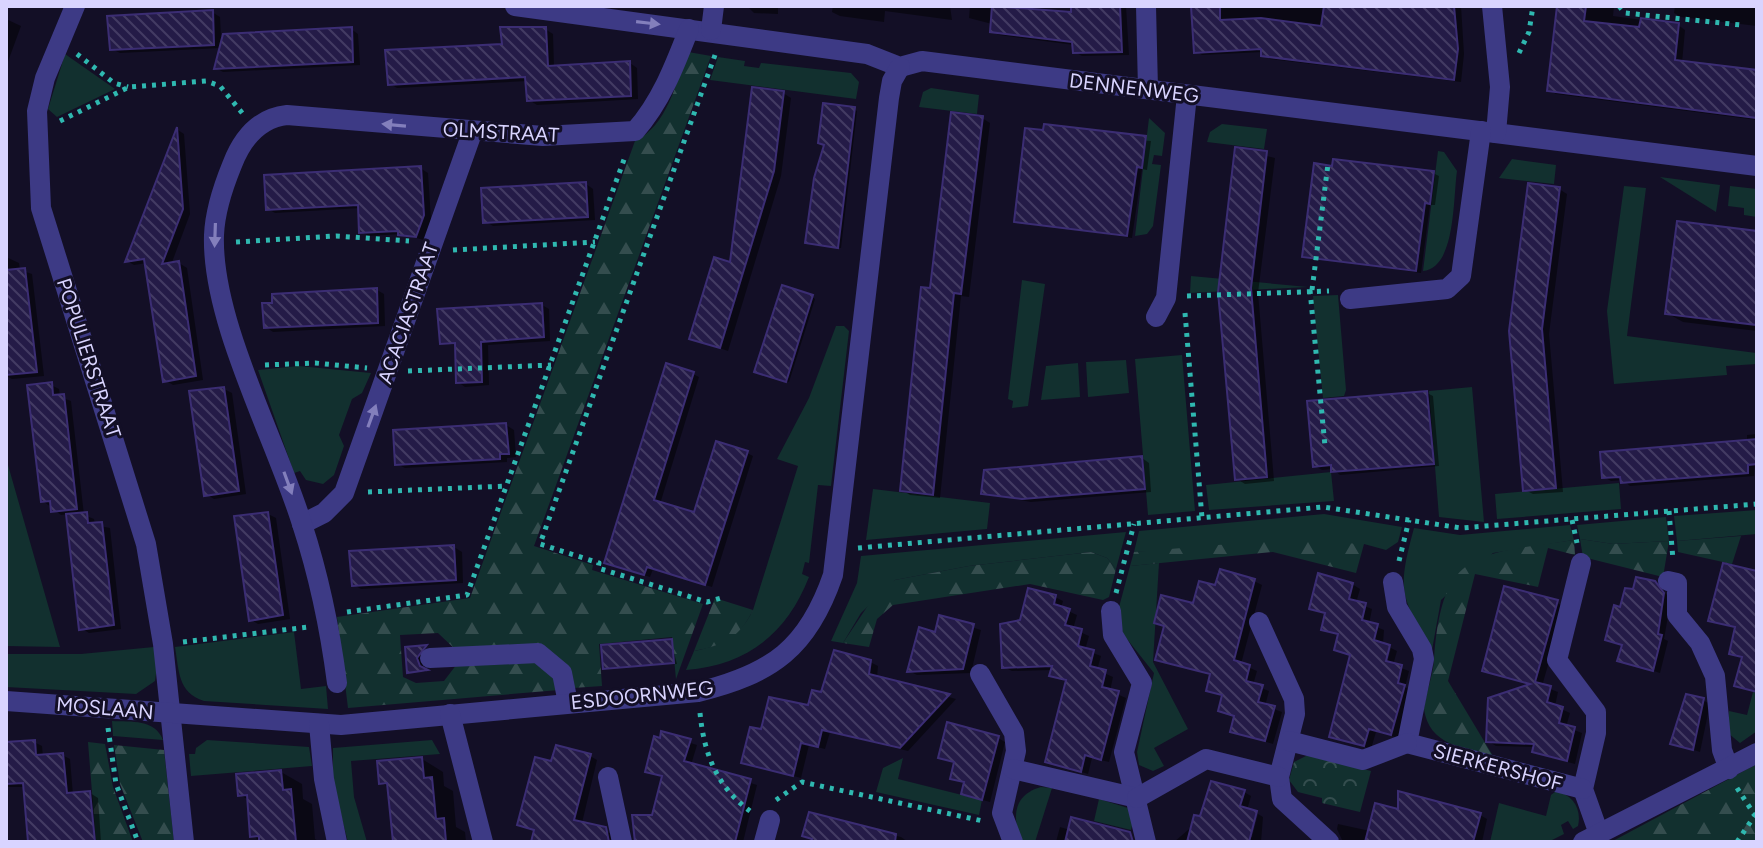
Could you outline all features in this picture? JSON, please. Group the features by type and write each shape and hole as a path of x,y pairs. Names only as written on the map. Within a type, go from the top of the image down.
{"street":[{"name":"POPULIERSTRAAT","path":"75,6 45,78 36,129 41,208 146,544 172,714"},
{"name":"DENNENWEG","path":"515,6 867,54 900,67 922,61 1757,166"},
{"path":"714,6 715,32"},
{"path":"1146,6 1148,89"},
{"path":"1350,299 1447,289 1461,276 1488,132 1500,87 1492,6"},
{"path":"635,131 648,117 669,78 689,29"},
{"name":"ESDOORNWEG","path":"172,714 319,724 698,692 756,673 781,658 821,609 837,550 889,98 900,67"},
{"path":"1156,317 1175,297 1187,95"},
{"name":"OLMSTRAAT","path":"254,129 275,116 287,115 472,133 543,136 635,131"},
{"path":"254,129 235,157 225,181 217,210 215,263 231,330 302,524 328,619 337,683"},
{"name":"ACACIASTRAAT","path":"344,493 472,133"},
{"path":"302,524 324,513 344,493"},
{"name":"SIERKERSHOF","path":"1581,563 1557,660 1596,712 1596,733 1583,789 1591,838"},
{"path":"1668,581 1677,583 1677,615 1700,643 1715,676 1722,750 1729,769"},
{"name":"SIERKERSHOF","path":"1393,582 1397,607 1422,649 1424,659 1407,743 1583,789"},
{"path":"1111,611 1113,635 1142,683 1124,752 1146,842"},
{"path":"1259,622 1294,699 1295,714 1279,777 1282,799 1329,842"},
{"path":"430,658 538,653 562,673 568,703"},
{"path":"980,674 1014,733 1013,769 1002,813 1013,842"},
{"name":"MOSLAAN","path":"6,701 107,706 172,714 184,842"},
{"path":"450,714 483,842"},
{"path":"319,724 324,779 337,842"},
{"path":"1289,741 1363,760 1407,743"},
{"path":"1591,838 1757,753"},
{"path":"1013,769 1137,798 1206,759 1279,777"},
{"path":"608,777 622,842"},
{"path":"764,842 770,820"}],"path":[{"path":"1497,57 1523,51 1533,6"},
{"path":"1619,6 1625,13 1741,25"},
{"path":"715,32 715,57 540,544 599,563 598,568 707,602 721,598"},
{"path":"61,40 114,83 129,87 206,81 220,86 254,129"},
{"path":"36,129 129,87"},
{"path":"163,644 467,595 635,131"},
{"path":"1325,446 1312,290 1328,164"},
{"path":"215,243 336,236 431,248 595,242"},
{"path":"1202,518 1175,297 1312,290"},
{"path":"344,493 507,486"},
{"path":"837,550 1323,507 1461,528 1757,504"},
{"path":"1668,581 1674,554 1669,511"},
{"path":"1393,582 1409,520"},
{"path":"1111,611 1134,524"},
{"path":"698,692 703,737 716,775 739,803 770,820 775,802 802,782 978,823 1002,813"},
{"path":"107,706 111,766 138,842"},
{"path":"1729,769 1756,813 1737,842"}],"green space":[{"path":"688,52 711,56 534,546 593,565 592,570 703,604 676,679 672,637 599,644 602,686 573,688 567,670 557,658 543,650 509,646 457,651 438,633 400,635 403,677 416,683 444,681 457,664 518,659 547,666 556,676 559,690 348,708 337,617 470,598 635,141 646,134 663,114"},
{"path":"65,54 115,89 57,117 48,109"},
{"path":"718,57 745,61 744,66 759,68 761,63 851,73 859,82 856,99 710,80"},
{"path":"931,88 979,95 977,114 919,107 923,92"},
{"path":"1149,118 1165,133 1162,156 1154,155 1152,164 1161,165 1153,226 1147,234 1135,236"},
{"path":"1222,124 1267,129 1264,149 1207,142 1210,132"},
{"path":"1438,151 1444,152 1457,171 1451,230 1442,258 1434,267 1423,271"},
{"path":"1512,159 1556,165 1554,184 1499,178"},
{"path":"1660,177 1720,185 1716,212"},
{"path":"1624,186 1646,188 1627,336 1756,353 1757,364 1726,366 1727,375 1614,384 1607,311"},
{"path":"1730,186 1757,189 1757,217 1744,215 1744,208 1728,206"},
{"path":"1191,276 1308,287 1190,293"},
{"path":"1022,280 1045,284 1028,406 1012,408 1013,401 1008,399"},
{"path":"1338,295 1346,390 1344,396 1323,398 1313,296"},
{"path":"836,326 844,326 849,331 831,486 818,485 809,563 805,562 802,574 809,577 789,614 762,643 728,661 686,670 694,651 729,638 743,626 753,610 798,466 777,459 809,398"},
{"path":"1182,355 1195,511 1148,515 1135,359"},
{"path":"1126,360 1129,393 1088,397 1086,362"},
{"path":"1078,363 1080,397 1041,400 1046,366"},
{"path":"299,366 371,373 362,393 352,399 339,435 344,446 334,475 323,484 306,480 300,471 294,473 258,370"},
{"path":"1472,387 1484,522 1439,517 1429,391"},
{"path":"6,458 60,647 6,646"},
{"path":"1331,472 1334,501 1209,510 1206,485"},
{"path":"1619,483 1621,509 1497,519 1495,494"},
{"path":"873,489 990,503 987,529 866,540"},
{"path":"1757,510 1757,534 1677,541 1674,516"},
{"path":"1324,514 1402,527 1398,542 1386,550 1364,544 1134,552 1139,531"},
{"path":"1666,517 1669,541 1613,544 1580,539 1577,525"},
{"path":"1570,525 1574,540 1493,553 1441,600 1432,650 1413,617 1405,592 1405,566 1414,528 1460,535"},
{"path":"1126,532 1116,569 1107,558 1091,552 969,566 895,580 861,613 843,643 831,641 857,583 861,556"},
{"path":"1741,536 1732,564 1678,552 1677,541"},
{"path":"1580,539 1613,544 1669,541 1663,577 1583,557"},
{"path":"1277,540 1364,544 1356,573 1273,552 1130,566 1134,552"},
{"path":"1574,540 1575,555 1548,548 1538,587 1475,574 1448,681 1493,756 1459,747 1440,738 1427,721 1424,709 1438,623 1445,596 1456,577 1470,564 1488,555"},
{"path":"1091,552 1107,558 1116,569 1109,597 1103,600 1030,584 893,605 877,619 869,647 843,643 877,592 895,580 969,566"},
{"path":"1159,563 1153,662 1188,729 1154,748 1164,766 1153,771 1139,765 1137,752 1154,673 1123,634 1118,611 1130,566"},
{"path":"715,598 753,610 730,639 694,651"},
{"path":"294,632 301,689 326,686 328,709 204,701 184,687 175,647"},
{"path":"154,647 157,666 155,681 136,694 6,687 6,654 81,654"},
{"path":"1753,692 1757,693 1757,731 1740,743 1728,733 1729,711 1747,715"},
{"path":"112,721 148,725 163,740 113,736"},
{"path":"207,740 309,747 312,766 191,776 189,754 195,754 196,748"},
{"path":"432,740 440,754 351,761 354,797 367,842 348,842 333,784 333,748"},
{"path":"88,742 105,744 113,787 133,842 96,842"},
{"path":"114,745 164,750 174,842 143,842 120,784"},
{"path":"1308,755 1371,771 1360,812 1322,803 1322,798 1298,792 1289,780 1294,762"},
{"path":"903,758 898,779 982,800 979,815 876,792 883,768"},
{"path":"1757,764 1757,842 1611,842"},
{"path":"1041,787 1052,788 1035,842 1022,842 1017,809 1024,796"},
{"path":"1556,791 1575,804 1579,814 1578,826 1573,829 1568,821 1561,825 1564,834 1548,842 1490,842 1499,803 1546,816 1551,795"},
{"path":"1099,799 1128,808 1134,817 1131,830 1094,821"}],"building":[{"path":"992,6 1071,12 1071,6 1120,6 1122,52 1073,53 1072,42 990,32"},
{"path":"1191,6 1220,6 1220,20 1261,18 1321,26 1324,6 1454,6 1458,49 1454,80 1261,56 1261,49 1194,53"},
{"path":"1557,6 1586,6 1584,21 1639,27 1641,18 1679,23 1675,60 1757,70 1757,118 1547,91"},
{"path":"213,10 214,45 110,50 107,16"},
{"path":"352,27 353,62 214,69 223,34"},
{"path":"500,27 546,27 548,66 630,61 631,96 527,101 525,77 388,85 385,50 502,44"},
{"path":"752,87 784,91 774,171 720,348 689,339 714,257 730,262"},
{"path":"823,103 855,107 838,248 805,243 814,178 824,145 818,143"},
{"path":"951,112 983,116 961,294 954,293 933,495 900,491 921,287 930,288"},
{"path":"1044,124 1146,136 1142,168 1137,167 1127,236 1014,222 1025,128 1043,130"},
{"path":"177,127 183,209 162,264 179,261 196,376 163,382 144,259 125,262"},
{"path":"1235,147 1267,151 1251,288 1267,477 1235,480 1218,292"},
{"path":"1333,159 1434,171 1430,204 1425,203 1416,271 1302,257 1314,163 1332,166"},
{"path":"421,166 424,215 416,237 398,235 398,231 359,233 358,205 266,210 264,175"},
{"path":"586,182 588,217 483,223 481,188"},
{"path":"1528,183 1560,187 1542,329 1556,488 1523,491 1509,331"},
{"path":"1677,221 1757,231 1757,325 1665,314"},
{"path":"25,268 37,372 6,375 6,270"},
{"path":"782,285 813,295 786,382 754,372"},
{"path":"377,288 378,323 264,328 262,303 272,303 272,294"},
{"path":"542,303 544,337 481,342 482,382 456,383 455,343 440,344 437,309"},
{"path":"666,363 694,372 654,500 694,512 716,441 748,451 705,585 647,567 644,575 604,563"},
{"path":"52,382 53,395 64,394 77,509 51,512 50,501 41,502 27,385"},
{"path":"224,387 239,491 204,496 189,391"},
{"path":"1427,391 1434,464 1331,472 1331,465 1313,467 1307,401"},
{"path":"506,423 509,454 500,454 500,459 395,465 393,430"},
{"path":"1757,439 1757,464 1748,465 1748,473 1621,483 1620,477 1602,478 1600,452"},
{"path":"1142,456 1145,489 1022,499 981,494 984,470"},
{"path":"87,512 88,523 102,522 114,625 79,630 66,514"},
{"path":"268,512 283,615 249,621 234,516"},
{"path":"454,545 456,580 352,586 349,551"},
{"path":"1723,563 1757,571 1757,692 1734,686 1742,657 1729,654 1735,627 1708,621"},
{"path":"1220,569 1255,579 1234,660 1250,665 1246,681 1263,685 1258,702 1275,706 1265,741 1230,732 1234,716 1218,711 1222,695 1206,691 1210,674 1155,660 1164,626 1154,623 1161,595 1193,603 1199,581 1215,585"},
{"path":"1318,573 1353,583 1349,599 1366,603 1362,620 1378,624 1374,640 1390,645 1386,661 1402,665 1398,683 1405,685 1391,735 1369,729 1364,746 1329,737 1350,655 1334,650 1338,634 1321,630 1325,613 1309,609"},
{"path":"1636,577 1655,581 1664,593 1658,634 1662,635 1653,671 1617,661 1622,645 1605,640 1614,605 1620,607 1625,588 1633,589"},
{"path":"1504,586 1558,600 1535,682 1551,686 1547,702 1563,707 1559,723 1575,727 1567,761 1532,752 1534,744 1486,742 1488,698 1530,684 1482,671"},
{"path":"1028,588 1056,595 1054,604 1070,609 1065,625 1082,629 1078,646 1094,650 1090,666 1106,670 1102,687 1119,691 1101,760 1085,755 1081,772 1045,762 1066,680 1049,676 1052,666 1002,668 1000,624 1020,620"},
{"path":"939,615 974,624 963,669 907,672 919,627 935,632"},
{"path":"672,639 674,663 603,669 601,645"},
{"path":"427,645 417,658 420,666 428,670 407,673 405,647"},
{"path":"834,650 871,660 869,674 950,694 900,748 822,730 818,747 801,743 793,776 741,763 750,727 761,729 769,697 808,705 812,690 821,692"},
{"path":"1686,694 1704,698 1693,750 1670,744"},
{"path":"947,722 999,736 982,800 961,794 964,782 950,779 954,762 938,758"},
{"path":"661,731 691,739 684,761 751,779 735,842 635,842 632,815 652,815 662,776 645,772 654,736 660,738"},
{"path":"35,740 36,755 63,753 67,793 90,791 95,842 28,842 23,783 6,784 6,742"},
{"path":"556,745 591,754 574,820 606,827 609,842 531,842 534,830 517,825 535,757 551,761"},
{"path":"422,757 424,778 432,777 436,819 444,818 446,842 393,842 387,783 379,784 377,761"},
{"path":"281,770 283,790 291,789 296,842 259,842 259,836 250,837 247,795 238,796 236,774"},
{"path":"1211,781 1245,790 1240,806 1257,811 1249,842 1187,842 1194,815 1200,816"},
{"path":"1398,791 1481,813 1473,842 1365,842 1375,803 1398,809"},
{"path":"809,812 896,834 895,842 811,842 812,839 802,836"},
{"path":"1071,817 1130,832 1133,842 1065,842"}]}
